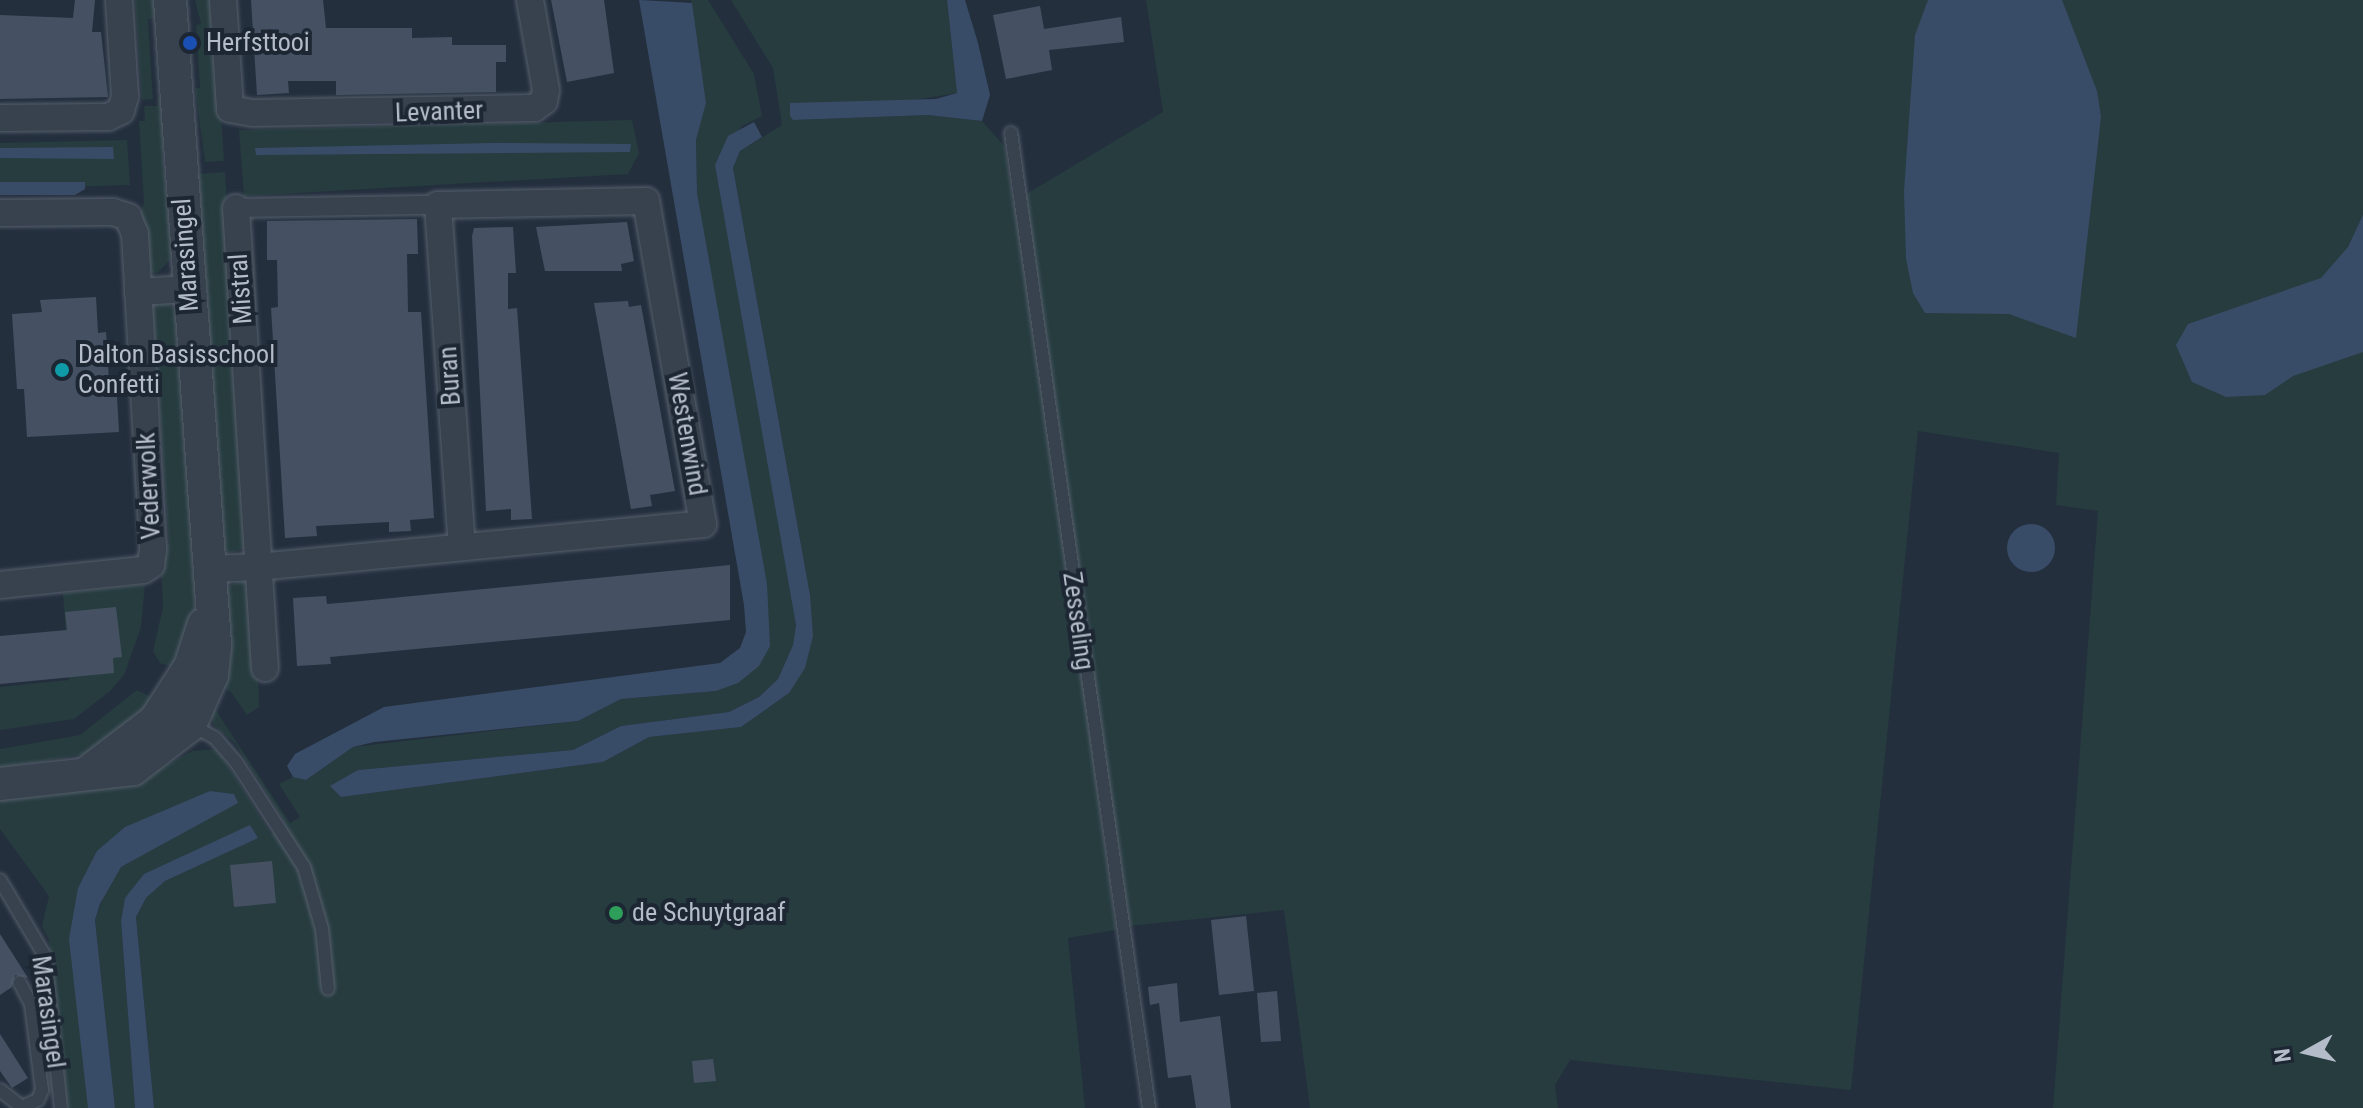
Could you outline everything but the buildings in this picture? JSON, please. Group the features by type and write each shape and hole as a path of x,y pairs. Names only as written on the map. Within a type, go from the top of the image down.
{"street":[{"path":"0,118 108,117 125,104 119,0"},
{"name":"Marasingel","path":"0,784 133,769 212,675 209,569 170,0"},
{"name":"Levanter","path":"223,0 241,111 534,108 544,101 546,90 530,0"},
{"name":"Westenwind","path":"209,569 258,567 703,524 646,201 438,205"},
{"name":"Mistral","path":"265,668 236,208 438,205"},
{"name":"Buran","path":"438,205 462,547"},
{"name":"Vederwolk","path":"0,213 113,212 128,217 135,234 153,549 151,565 134,572 0,585"},
{"path":"138,292 188,289"}],"lane":[{"name":"Zesseling","path":"1011,133 1149,1108"},
{"path":"179,715 215,738 236,762 304,867 322,929 328,989"},
{"name":"Marasingel","path":"0,881 45,956 61,1108"},
{"path":"0,1090 15,1106 38,1100 39,1061 31,1004 20,983"},
{"path":"39,1061 58,1085"}],"green space":[{"path":"135,0 159,0 160,18 148,19 153,99 142,100"},
{"path":"195,0 214,0 224,161 205,162 195,88 200,88 196,25 201,24"},
{"path":"691,0 708,0 754,74 762,116 742,126 715,165 779,515 796,625 793,645 778,679 759,697 729,712 621,726 573,750 359,770 331,787 341,797 603,762 649,737 741,727 789,693 810,595 733,168 740,151 782,125 773,68 731,0 947,0 957,93 794,120 928,115 982,121 1005,147 1013,202 1163,112 1146,0 2363,0 2363,1108 2053,1108 2098,511 2056,505 2059,453 1918,431 1851,1090 1570,1060 1555,1085 1558,1108 1310,1108 1284,910 1119,927 1088,722 1116,930 1068,938 1085,1108 154,1108 136,917 146,898 165,881 257,838 249,826 125,898 121,921 135,1108 115,1108 95,920 111,877 121,867 237,803 233,794 210,791 97,851 88,1108 68,1108 49,940 42,926 49,896 0,829 0,794 156,771 192,751 218,749 271,834 286,825 235,743 213,725 211,703 290,823 300,817 279,784 295,776 306,780 353,747 578,721 621,699 716,691 759,666 697,193 696,140 706,103"},
{"path":"165,95 163,163 174,256 157,273 146,272 139,217 144,202 139,121 145,121 144,106 158,106 158,97"},
{"path":"632,120 639,153 628,174 244,196 239,130"},
{"path":"127,140 130,185 0,189 0,143"},
{"path":"225,172 249,547 231,553 222,548 197,174"},
{"path":"150,302 168,303 176,311 195,570 194,615 178,669 160,663 153,651 163,607 160,551 169,544 154,330 145,323"},
{"path":"241,581 247,583 258,671 259,707 247,715 231,692 218,685 227,587"},
{"path":"145,584 141,627 124,675 109,692 74,719 0,730 0,687 69,680 63,593"},
{"path":"137,690 155,699 153,707 92,753 0,768 0,749 80,735"}],"water":[{"path":"639,0 692,3 706,103 696,140 697,193 767,584 770,646 759,666 738,683 716,691 621,699 578,721 374,742 353,747 306,780 293,777 287,766 295,754 384,707 720,663 740,648 746,632 744,605"},
{"path":"947,0 965,0 978,43 990,95 982,121 928,115 793,120 790,103 936,99 957,93"},
{"path":"1928,0 2062,0 2097,91 2101,117 2076,338 2009,314 1925,313 1913,293 1906,259 1904,191 1915,35"},
{"path":"754,122 762,137 740,151 733,168 810,595 813,636 805,668 789,693 741,727 649,737 603,762 341,797 330,786 358,770 573,750 621,726 729,712 759,697 778,679 793,645 796,625 715,165 728,136"},
{"path":"493,143 631,144 630,152 256,155 255,148"},
{"path":"113,147 114,159 0,158 0,148"},
{"path":"0,182 85,182 85,189 75,195 0,195"},
{"path":"2363,215 2363,352 2293,376 2265,395 2226,397 2192,382 2176,345 2188,324 2321,278 2348,247"},
{"path":"2031,524 2048,531 2055,548 2048,565 2031,572 2014,565 2007,548 2014,531"},
{"path":"210,791 234,794 238,803 121,867 100,904 95,920 115,1108 88,1108 69,939 78,888 97,851 125,827"},
{"path":"250,825 258,838 165,881 146,898 136,917 154,1108 135,1108 121,921 125,898 144,874"}],"place":[{"name":"Herfsttooi","path":"190,43"},
{"name":"Dalton Basisschool Confetti","path":"62,370"},
{"name":"de Schuytgraaf","path":"616,913"}]}
